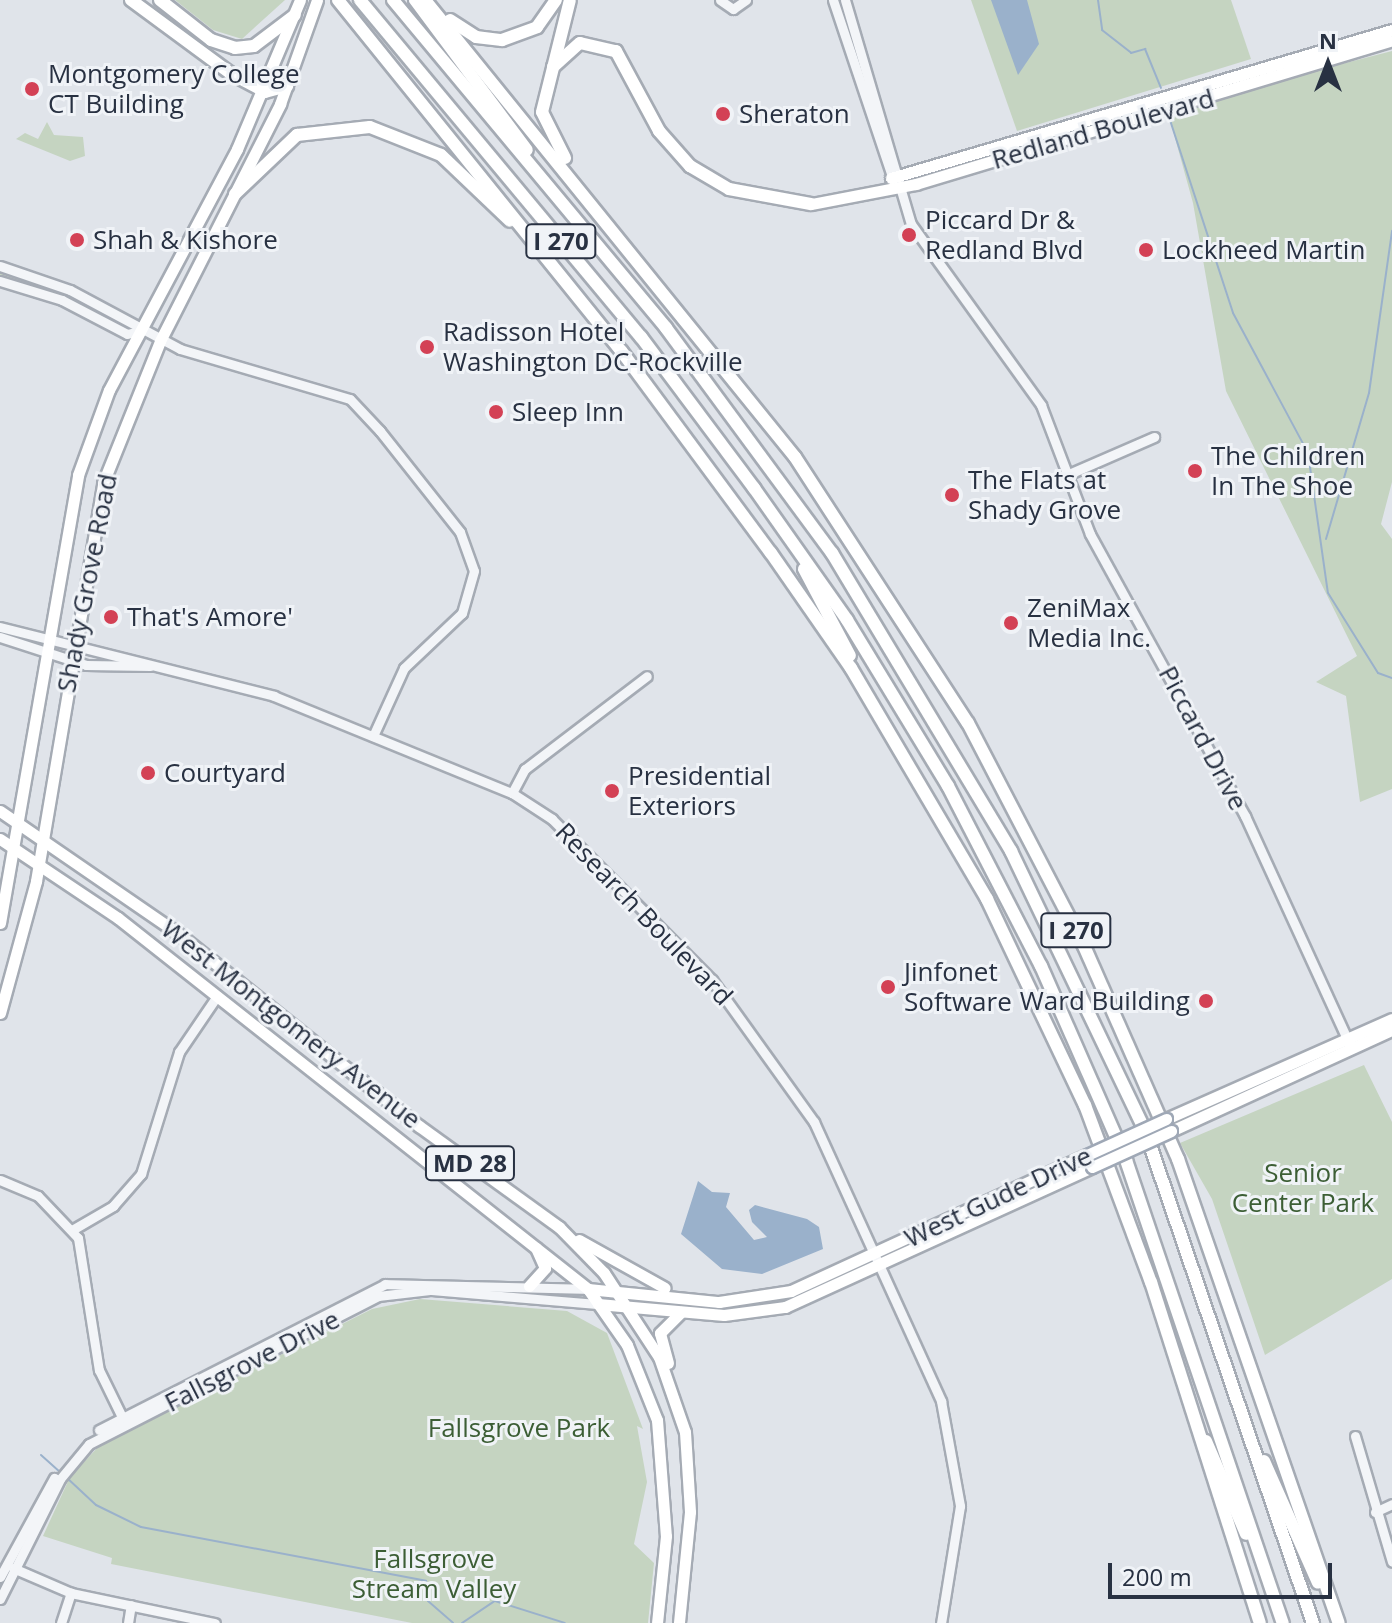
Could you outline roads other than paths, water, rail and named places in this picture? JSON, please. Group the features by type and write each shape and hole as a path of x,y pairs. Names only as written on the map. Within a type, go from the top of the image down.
{"highway":[{"path":"131,0 265,92 287,86"},
{"path":"160,0 211,40 235,48 254,46 295,15"},
{"name":"I 270","path":"338,0 552,263 771,553 893,738 987,899 1085,1105 1179,1375 1260,1623"},
{"name":"I 270","path":"360,0 641,337 778,520 948,786 1041,966 1126,1160 1283,1623"},
{"name":"I 270","path":"393,0 585,231 832,553 1011,851 1146,1133 1258,1452 1313,1623"},
{"path":"415,0 585,231"},
{"path":"428,0 466,32 502,40 537,27 556,0"},
{"name":"I 270","path":"428,0 795,457 906,622 1035,847 1178,1159 1336,1623"},
{"path":"570,0 547,76 542,112 549,133 677,308"},
{"path":"547,76 570,47 605,45 625,58 659,131 690,166 729,189 811,204"},
{"path":"235,194 297,135 370,127 441,155 552,263"},
{"path":"778,520 893,738"},
{"path":"1179,1375 1269,1583"},
{"path":"1258,1452 1277,1480 1336,1623"}],"main road":[{"name":"Shady Grove Road","path":"0,923 45,649 78,475 139,331 265,92 300,0"},
{"name":"Shady Grove Road","path":"0,1013 39,862 70,655 103,483 160,341 287,86 316,3"},
{"name":"Redland Boulevard","path":"897,180 1392,30"},
{"name":"Redland Boulevard","path":"811,204 1392,40"},
{"path":"0,808 21,791"},
{"name":"MD 28","path":"0,808 17,821"},
{"name":"West Montgomery Avenue","path":"17,821 42,836 559,1227 617,1289 676,1395 691,1485 679,1623"},
{"name":"MD 28","path":"0,839 39,862"},
{"name":"West Montgomery Avenue","path":"39,862 530,1238"},
{"name":"West Gude Drive","path":"588,1289 617,1289 692,1298 771,1297 876,1255 1090,1161 1171,1131 1392,1019"},
{"name":"West Gude Drive","path":"598,1304 724,1315 785,1307 882,1267 1166,1119 1349,1043 1392,1030"},
{"path":"559,1227 629,1271 692,1298"},
{"path":"529,1286 545,1262 530,1238"},
{"name":"MD 28","path":"530,1238 588,1289 627,1345 657,1420 666,1536 657,1623"},
{"path":"676,1395 660,1333 682,1311"}],"street":[{"path":"720,0 733,9 748,1"},
{"name":"Piccard Drive","path":"833,0 897,180"},
{"name":"Piccard Drive","path":"845,0 911,224 1041,405 1090,534 1245,816 1349,1043"},
{"path":"0,266 70,290 160,341 356,402 470,548 473,587 462,613 404,668 373,736"},
{"path":"0,281 62,300 127,334 139,331"},
{"path":"1069,474 1154,437"},
{"name":"Research Boulevard","path":"0,627 45,649"},
{"name":"Research Boulevard","path":"0,637 138,670 154,665 274,696 512,793 552,819 734,1006 814,1122 882,1267 952,1440 960,1506 941,1623"},
{"path":"512,793 525,769 647,676"},
{"path":"72,1230 113,1206 141,1174 179,1052 217,996"},
{"path":"0,1180 38,1196 72,1230 90,1282 99,1370 123,1420"},
{"name":"Fallsgrove Drive","path":"0,1599 11,1567 60,1473 89,1444 123,1420 385,1284 588,1289"},
{"name":"Fallsgrove Drive","path":"123,1420 378,1296 430,1290 598,1304"},
{"path":"1355,1436 1392,1562"},
{"path":"1375,1512 1392,1504"},
{"path":"11,1567 71,1593 213,1623"},
{"name":"Fallsgrove Drive","path":"0,1577 11,1567"},
{"path":"61,1623 71,1593"},
{"path":"128,1623 131,1605"}],"water":[{"path":"991,0 1027,0 1039,44 1018,75"},
{"path":"698,1181 712,1192 730,1193 726,1207 754,1240 767,1237 752,1222 749,1210 755,1205 807,1219 819,1227 823,1249 762,1274 722,1269 681,1234"}],"waterway":[{"path":"1098,0 1102,30 1131,53 1145,49 1161,88"},
{"path":"1169,117 1233,313 1308,453 1328,593 1378,673 1392,678"},
{"path":"1326,539 1369,393 1392,231"},
{"path":"41,1455 61,1473"},
{"path":"66,1477 96,1505 141,1527 426,1581 428,1601 453,1623"},
{"path":"462,1623 495,1601 565,1623"}],"place":[{"name":"Montgomery College CT Building","path":"32,89"},
{"name":"Sheraton","path":"723,114"},
{"name":"Piccard Dr & Redland Blvd","path":"909,235"},
{"name":"Shah & Kishore","path":"77,240"},
{"name":"Lockheed Martin","path":"1146,250"},
{"name":"Radisson Hotel Washington DC-Rockville","path":"427,347"},
{"name":"Sleep Inn","path":"496,412"},
{"name":"The Children In The Shoe","path":"1195,471"},
{"name":"The Flats at Shady Grove","path":"952,495"},
{"name":"That's Amore'","path":"111,617"},
{"name":"ZeniMax Media Inc.","path":"1011,623"},
{"name":"Courtyard","path":"148,773"},
{"name":"Presidential Exteriors","path":"612,791"},
{"name":"Jinfonet Software","path":"888,987"},
{"name":"Ward Building","path":"1206,1001"}],"park label":[{"name":"Senior Center Park","path":"1303,1188"},
{"name":"Fallsgrove Park","path":"519,1428"},
{"name":"Fallsgrove Stream Valley","path":"434,1574"}]}
